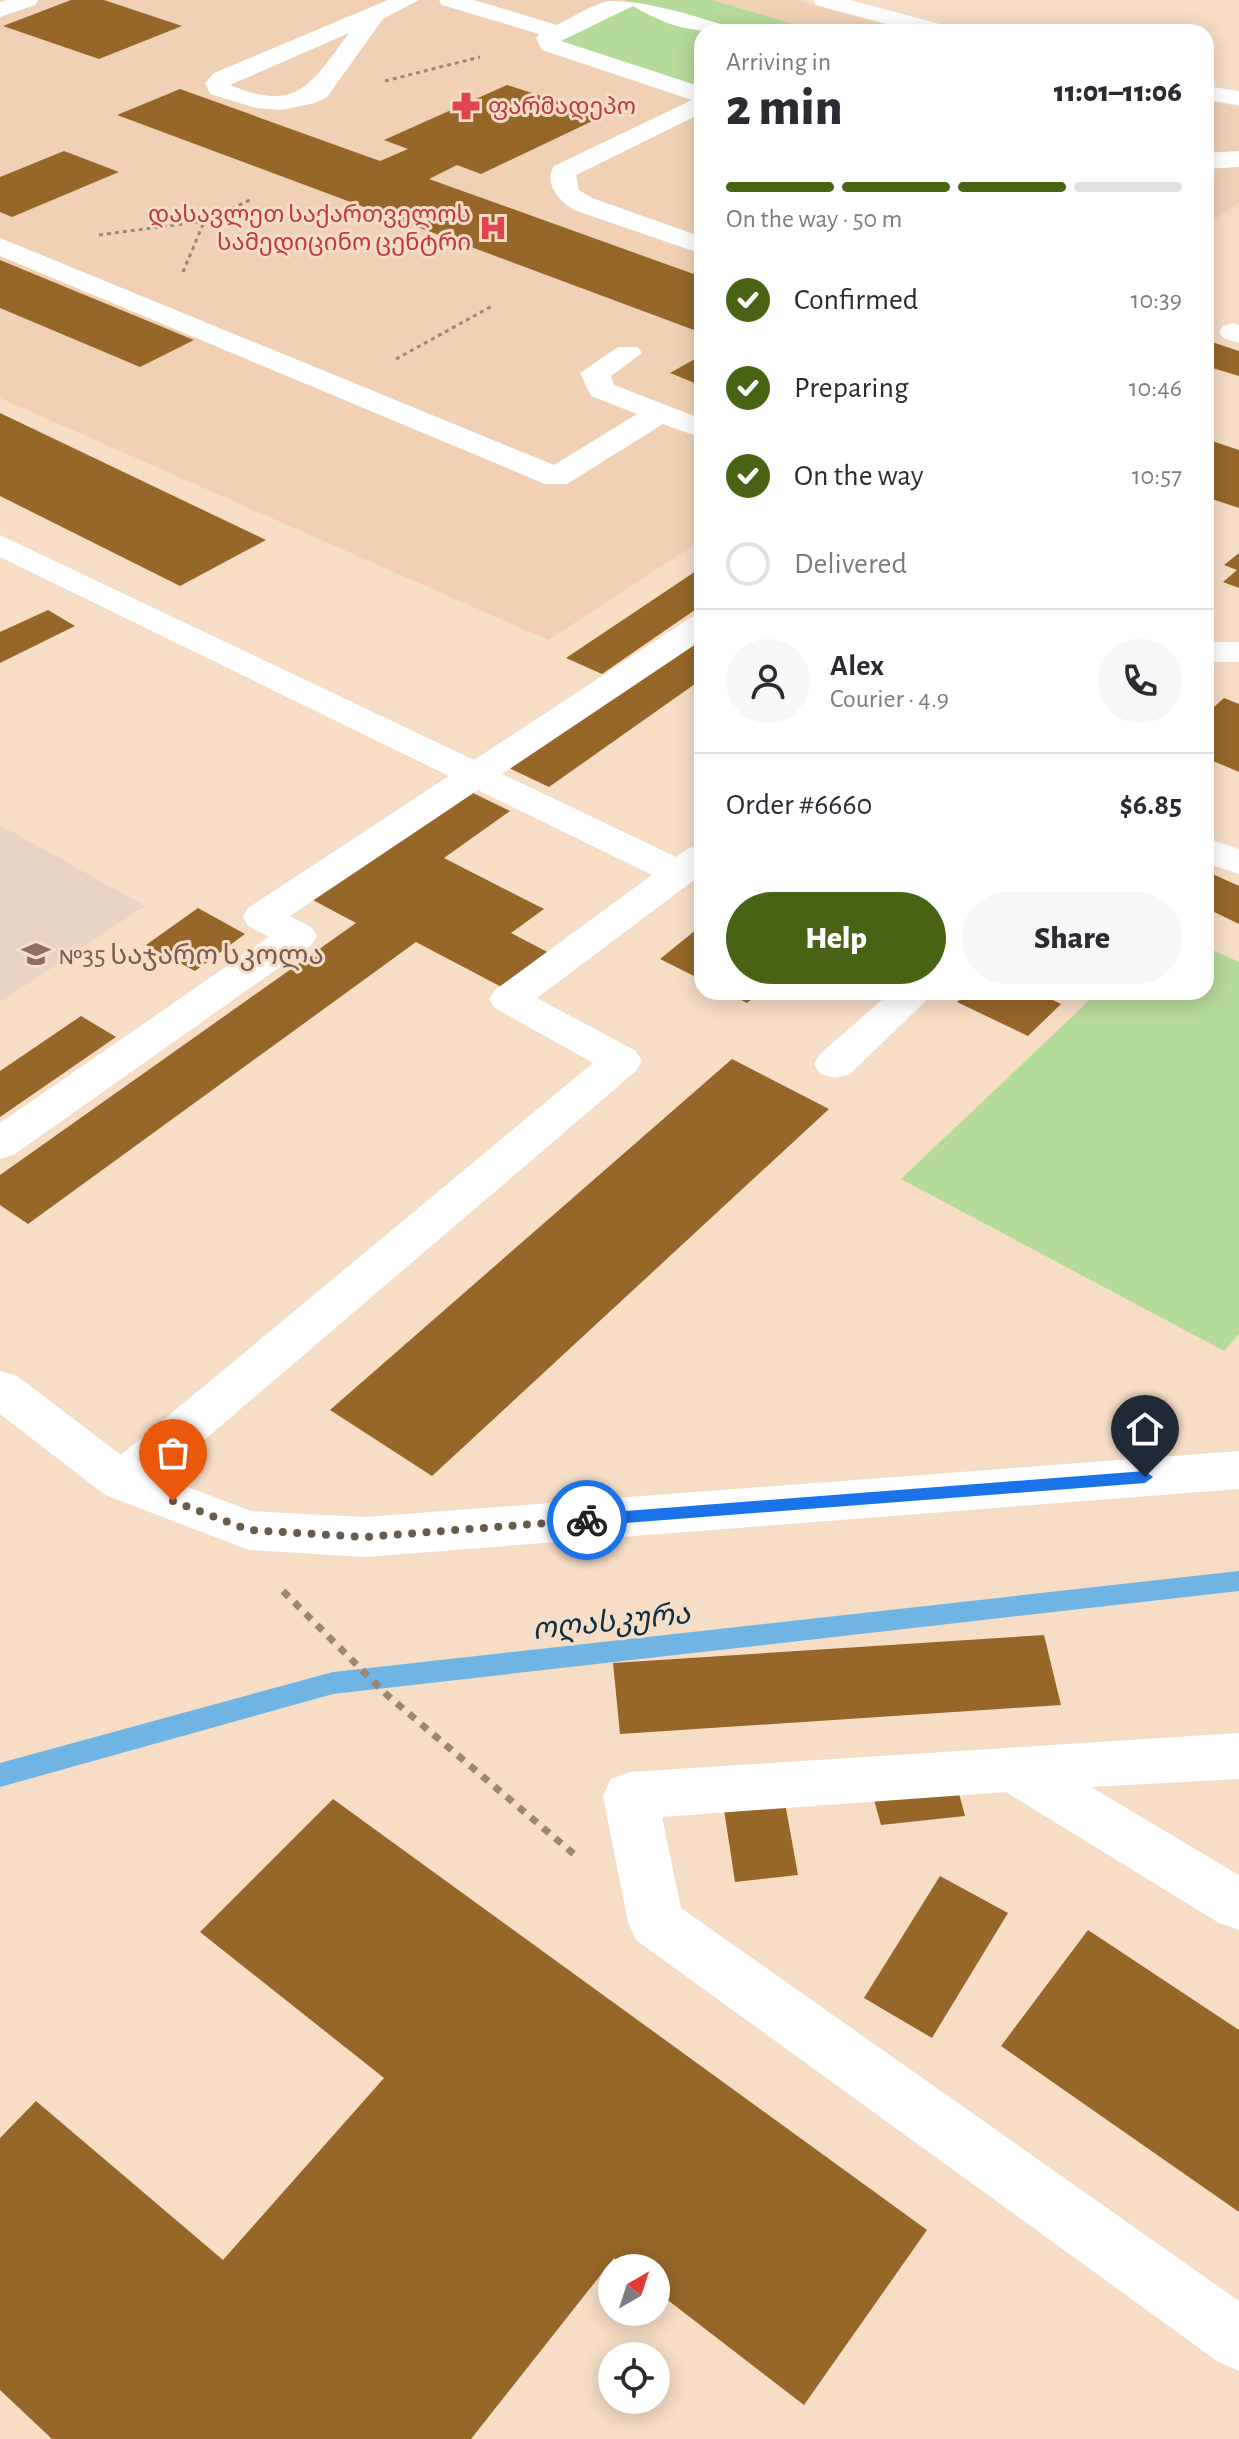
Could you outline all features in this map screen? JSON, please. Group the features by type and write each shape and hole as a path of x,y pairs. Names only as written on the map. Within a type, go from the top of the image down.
{"street":[{"path":"0,10 27,0"},
{"path":"375,14 322,87 305,99 285,103 257,102 219,89 217,83 375,14 408,0"},
{"path":"450,0 547,29 628,0"},
{"path":"490,12 537,0"},
{"path":"639,0 663,14 696,24"},
{"path":"824,0 911,24"},
{"path":"868,24 883,17"},
{"path":"547,29 550,45 694,92"},
{"path":"1214,94 1239,98"},
{"path":"694,108 563,171 563,184 572,198 694,243"},
{"path":"1214,161 1239,159"},
{"path":"1,247 556,477 661,413"},
{"path":"628,353 595,373 601,390 694,426"},
{"path":"0,545 478,773 690,864"},
{"path":"0,1144 297,936 262,917 694,630"},
{"path":"1214,652 1239,652"},
{"path":"1214,852 1239,863"},
{"path":"122,1482 621,1061 509,999 690,864"},
{"path":"835,1064 906,1000"},
{"path":"0,1389 122,1482 249,1530 365,1537 1239,1470"},
{"path":"1239,1756 1013,1768 630,1796 656,1922 1239,2339"},
{"path":"1013,1768 1239,1905"}],"path":[{"path":"322,87 409,77 466,62 547,29"},
{"path":"1,247 204,221 250,200"},
{"path":"343,389 494,305"},
{"path":"322,1635 435,1738 656,1922"}],"shaded area":[{"path":"0,0 796,0 881,24 694,24 694,545 548,640 0,398"},
{"path":"1214,102 1239,107 1239,203 1214,220"},
{"name":"№35 საჯარო სკოლა","path":"0,825 145,906 0,1002"}],"green space":[{"path":"628,0 712,0 792,24 694,24 694,92 548,38"},
{"path":"1214,951 1239,962 1239,1334 1224,1351 901,1179 1090,1000 1214,1000"}],"building":[{"path":"71,0 104,0 182,26 99,59 3,26"},
{"name":"დასავლეთ საქართველოს სამედიცინო ცენტრი","path":"507,85 603,116 481,174 457,165 429,179 694,274 694,330 117,115 180,89 380,161 408,149 384,140"},
{"path":"64,151 119,172 12,217 0,212 0,177"},
{"path":"0,260 194,340 140,367 0,308"},
{"path":"1214,343 1239,351 1239,376 1214,368"},
{"path":"694,360 694,383 670,373"},
{"path":"0,413 266,540 180,586 0,496"},
{"path":"1214,442 1239,450 1239,508 1214,500"},
{"path":"1239,553 1239,588 1223,582 1237,570 1224,565"},
{"path":"694,572 694,611 602,674 566,658"},
{"path":"48,610 75,626 0,663 0,632"},
{"path":"694,641 694,685 549,787 509,768"},
{"path":"1224,698 1239,704 1239,772 1214,761 1214,707"},
{"path":"469,791 510,811 444,858 544,909 511,933 557,957 511,992 416,942 28,1224 0,1205 0,1175 356,923 311,899"},
{"path":"1214,875 1239,886 1239,924 1214,912"},
{"path":"198,908 245,934 195,971 146,945"},
{"path":"694,931 694,976 660,959"},
{"path":"1053,1000 1061,1004 1028,1036 957,1002"},
{"path":"81,1016 116,1037 0,1117 0,1071"},
{"path":"732,1059 829,1109 432,1476 330,1410"},
{"path":"1044,1635 1061,1705 620,1734 613,1663"},
{"path":"957,1786 965,1816 881,1825 873,1796"},
{"path":"784,1797 798,1875 735,1882 723,1803"},
{"path":"333,1799 927,2230 804,2405 670,2302 670,2254 598,2254 598,2278 471,2439 52,2439 0,2390 0,2138 36,2101 223,2260 384,2078 200,1932"},
{"path":"940,1876 1008,1913 932,2038 864,1998"},
{"path":"1088,1930 1239,2030 1239,2212 1001,2046"}],"waterway":[{"name":"ოღასკურა","path":"0,1775 333,1683 1239,1581"}],"way so far":[{"path":"173,1501 249,1530 365,1537 587,1520"}],"place":[{"name":"ფარმადეპო","path":"466,106"},
{"name":"დასავლეთ საქართველოს სამედიცინო ცენტრი","path":"493,228"},
{"name":"№35 საჯარო სკოლა","path":"36,954"}],"route":[{"path":"587,1520 1145,1477"}]}
